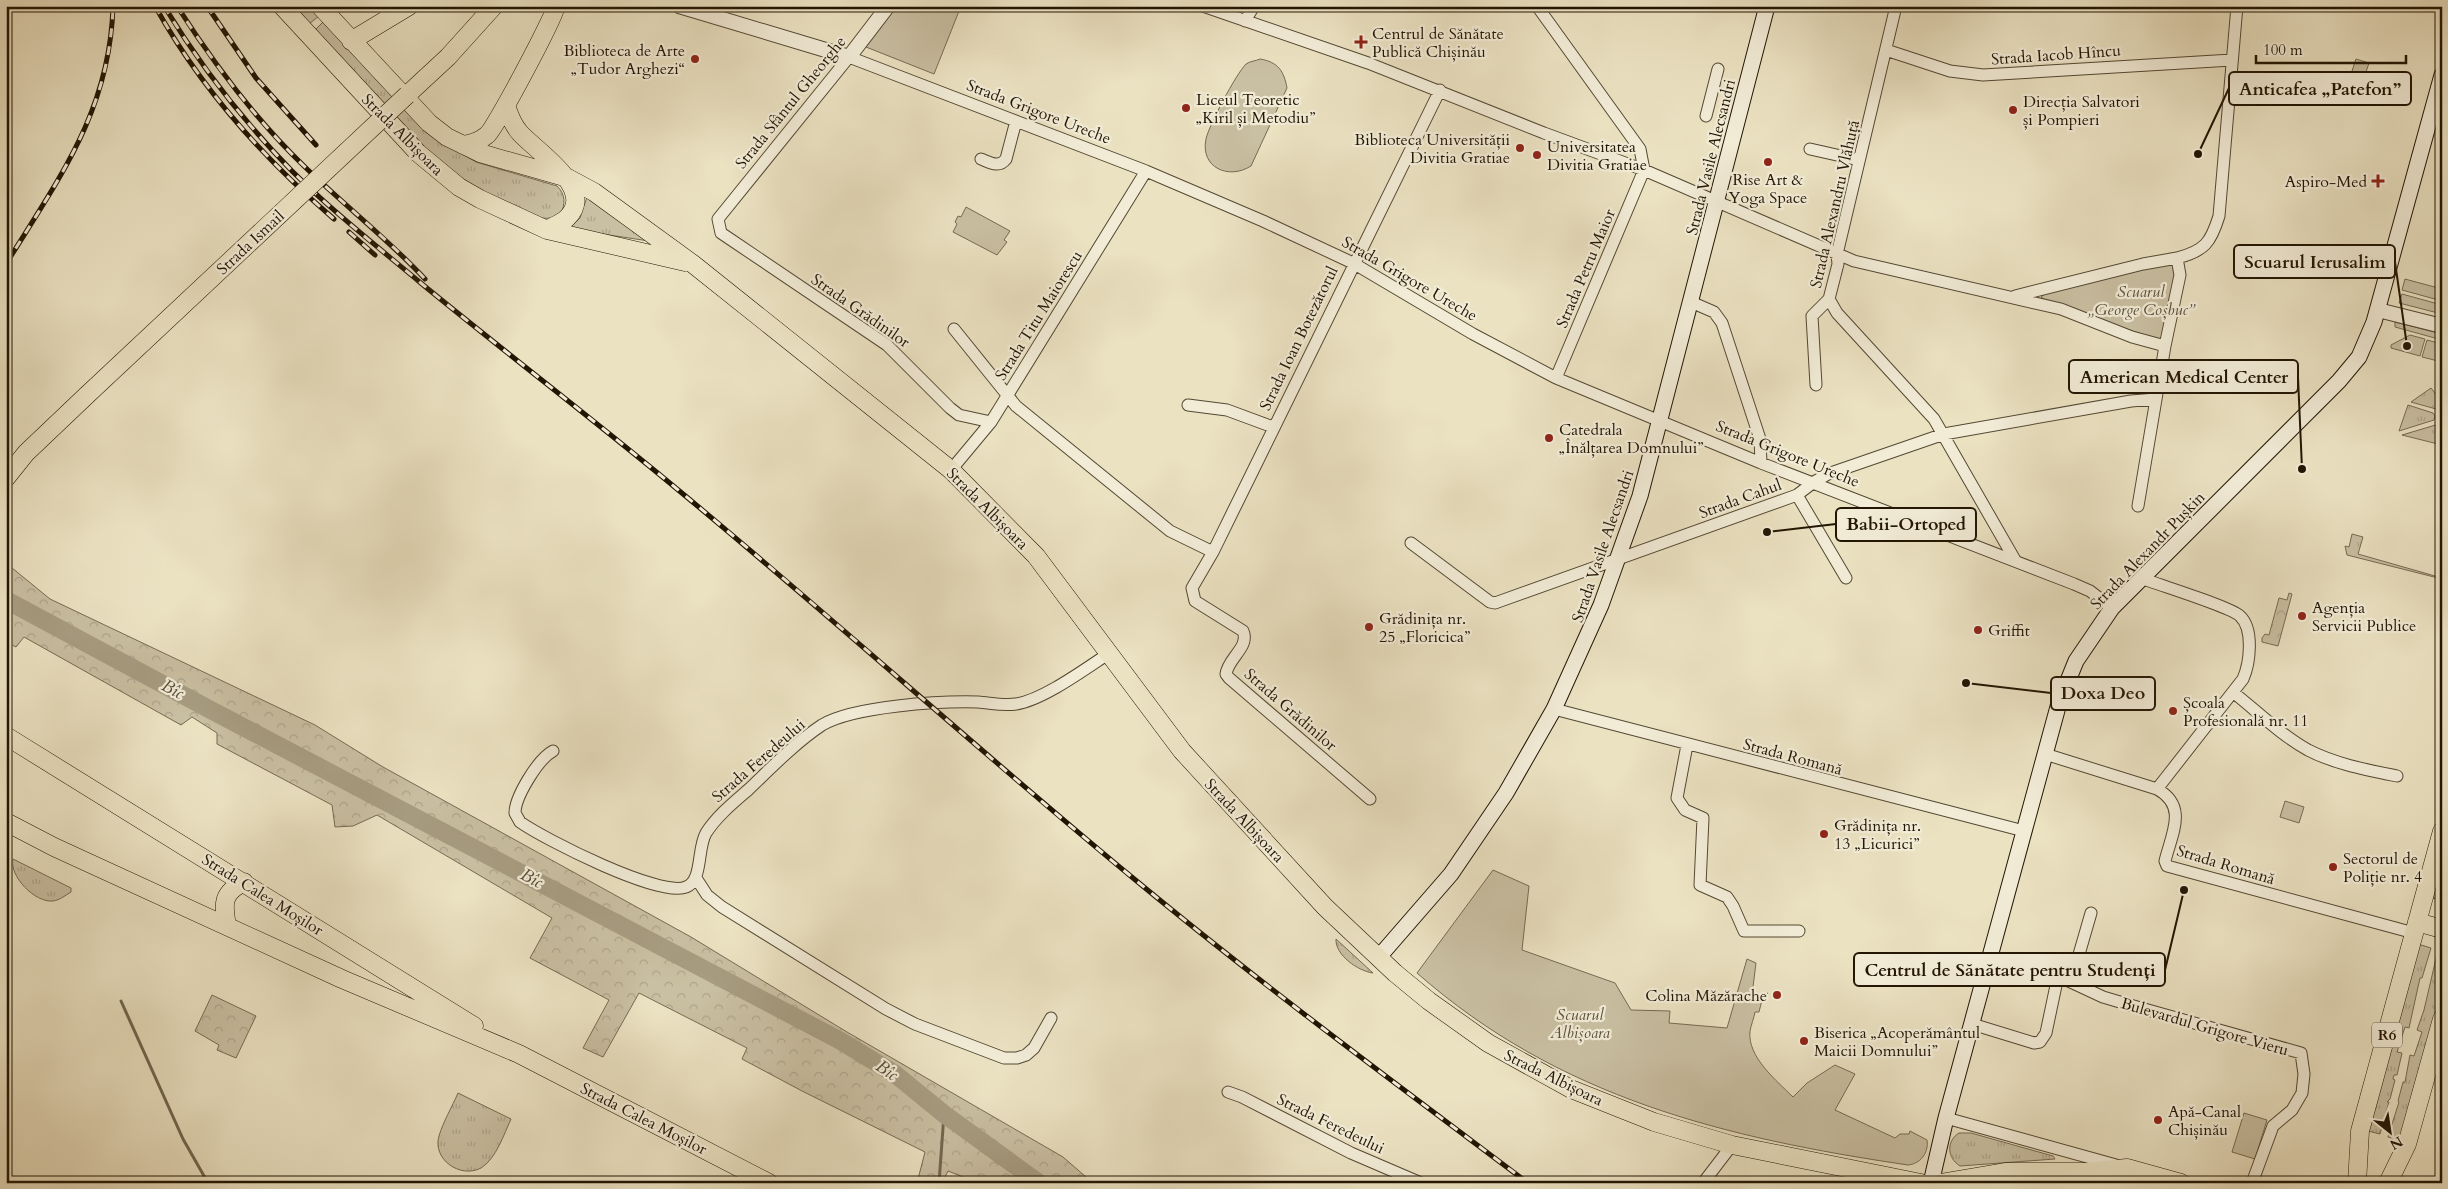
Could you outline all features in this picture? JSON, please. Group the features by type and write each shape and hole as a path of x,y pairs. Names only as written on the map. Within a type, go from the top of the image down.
{"main road":[{"name":"Strada Albișoara","path":"282,6 418,153 436,170 480,199 547,230 693,264"},
{"name":"Strada Albișoara","path":"320,6 430,123 447,137 480,153 568,178 594,192 693,264 951,470 1036,556 1182,751 1325,907 1378,958 1429,1001 1488,1043 1528,1067 1571,1089 1654,1122 1732,1145 1921,1183"},
{"path":"352,41 409,6"},
{"name":"Strada Ismail","path":"6,478 26,453 448,57 494,6"},
{"name":"Strada Vasile Alecsandri","path":"1378,958 1445,881 1475,841 1506,793 1554,708 1585,645 1619,559 1640,496 1767,6"},
{"path":"462,145 479,141 488,135 506,105 553,10"},
{"name":"Strada Alexandr Pușkin","path":"1931,1183 1946,1118 2059,703 2074,666 2091,636 2112,608 2350,370 2366,343 2378,310 2442,75"},
{"path":"506,105 513,123 520,133 568,178 575,195 576,204 572,212 566,219 547,230"},
{"path":"6,463 26,453"},
{"name":"Strada Calea Moșilor","path":"6,736 519,1054"},
{"name":"Strada Calea Moșilor","path":"6,822 63,852 342,979 519,1054 769,1183"},
{"name":"R6","path":"2357,1183 2360,1131 2442,831"},
{"path":"227,926 225,901 233,888 244,882"},
{"path":"2415,928 2442,929"},
{"path":"2391,1179 2407,1144 2442,1019"},
{"path":"2347,1183 2358,1164"},
{"path":"1940,1183 2005,1172 2087,1172 2130,1176 2153,1175 2181,1183"}],"street":[{"name":"Strada Grigore Ureche","path":"679,6 849,57 1146,171 1353,263 1473,334 1556,378 1761,463 1814,482 1940,533 2015,560 2090,591 2112,608"},
{"name":"Strada Sfântul Gheorghe","path":"718,219 888,6"},
{"path":"1203,6 1440,90 1544,133 1644,170 1854,261 2013,296 2061,309 2132,337 2165,346"},
{"path":"1245,21 1254,6"},
{"path":"1537,6 1640,149 1644,170"},
{"name":"Strada Alexandru Vlăhuță","path":"1896,6 1837,254 1838,264 1829,299 1837,313 1934,419 2015,560"},
{"path":"2013,296 2144,264 2191,255 2212,239 2219,216 2225,172 2237,6"},
{"name":"Strada Iacob Hîncu","path":"1886,50 1950,71 1991,76 2232,60"},
{"path":"1706,116 1718,69"},
{"name":"Strada Ioan Botezătorul","path":"1195,601 1192,588 1213,552 1353,263 1440,90"},
{"path":"981,159 997,165 1002,164 1006,159 1016,121"},
{"path":"1810,149 1860,160"},
{"name":"Strada Petru Maior","path":"1556,378 1644,170"},
{"name":"Strada Titu Maiorescu","path":"951,470 991,422 1146,171"},
{"name":"Strada Grădinilor","path":"718,219 721,233 887,345 950,408 959,414 991,422"},
{"path":"2138,506 2165,346 2180,275 2177,258"},
{"path":"1816,385 1812,316 1829,299"},
{"path":"1691,302 1714,312 1722,323 1760,439 1761,463"},
{"path":"2378,310 2442,326"},
{"path":"954,329 1016,406 1170,531 1213,552"},
{"name":"Strada Cahul","path":"1411,543 1490,602 1495,603 1797,495 1828,474 1944,434 2131,401 2156,399"},
{"path":"1188,405 1227,410 1273,427"},
{"path":"1797,495 1846,578"},
{"path":"2142,578 2233,612 2242,618 2247,630 2249,658 2243,679 2234,693 2157,789"},
{"name":"Strada Grădinilor","path":"1195,601 1244,631 1246,637 1244,643 1226,668 1226,674 1229,678 1370,799"},
{"name":"Strada Feredeului","path":"696,878 702,839 713,822 778,761 822,726 840,717 862,712 927,703 1018,704 1050,689 1108,654"},
{"path":"2234,693 2284,734 2307,749 2336,761 2397,776"},
{"name":"Strada Romană","path":"1554,708 2024,831"},
{"path":"1687,744 1677,798 1685,810 1703,818 1700,885 1727,898 1733,906 1744,931 1799,931"},
{"path":"553,751 540,761 518,800 515,813 520,822 618,872 658,886 670,889 686,887 696,878 707,895 722,907 886,1009 933,1031 1004,1058 1016,1058 1026,1055 1034,1048 1051,1018"},
{"name":"Strada Romană","path":"2045,754 2157,789 2170,798 2175,806 2175,817 2165,861 2167,866 2415,928"},
{"path":"2071,982 2091,913"},
{"name":"Bulevardul Grigore Vieru","path":"1972,1024 2034,1043 2040,1042 2046,1033 2058,976 2103,997 2301,1053 2304,1074 2302,1093 2292,1110 2273,1126 2252,1183"},
{"name":"Strada Feredeului","path":"1228,1092 1242,1097 1351,1153 1421,1183"},
{"path":"1946,1118 2130,1176"},
{"path":"1703,1183 1732,1145"}],"green space":[{"path":"294,6 310,6 319,16 309,24"},
{"path":"897,6 961,6 934,74 866,47"},
{"path":"323,22 327,23 457,151 476,162 557,186 564,199 561,215 554,218 546,218 522,212 475,186 442,164 389,112 317,32 316,29"},
{"path":"1260,59 1271,62 1279,68 1287,88 1251,166 1234,172 1218,169 1207,157 1205,149 1208,132 1230,88 1246,64"},
{"path":"2356,59 2369,63 2365,75 2352,71"},
{"path":"587,197 649,241 569,229 580,218"},
{"path":"966,207 1010,231 1004,240 1007,242 997,255 953,232 958,216 961,217"},
{"name":"Scuarul „George Coșbuc”","path":"2176,261 2172,303 2163,341 2049,303 2041,297 2050,290"},
{"path":"2405,279 2442,289 2442,301 2402,290"},
{"path":"2402,294 2442,305 2442,314 2399,303"},
{"path":"2395,322 2442,334 2442,340 2395,327"},
{"path":"2410,335 2425,339 2420,356 2391,348 2391,345"},
{"path":"2427,340 2442,344 2442,362 2422,357"},
{"path":"2431,388 2442,402 2442,409 2411,402"},
{"path":"2408,405 2433,413 2435,416 2434,420 2399,431"},
{"path":"2439,424 2441,425 2442,445 2402,435"},
{"path":"2352,534 2363,537 2358,554 2442,579 2347,555 2345,546 2349,547"},
{"path":"6,563 50,599 315,725 383,767 691,937 847,1032 1063,1157 1093,1183 978,1183 948,1171 942,1183 917,1183 925,1152 742,1059 747,1048 639,993 603,1057 583,1048 609,1000 530,958 552,918 377,815 353,826 335,827 332,805 217,744 217,733 192,717 181,725 24,637 16,647 6,642"},
{"path":"2289,593 2292,594 2278,646 2262,642 2265,634 2269,635 2279,598 2287,600"},
{"path":"2285,801 2304,807 2299,823 2280,817"},
{"path":"2442,858 2442,900 2431,898"},
{"path":"13,859 71,888 71,892 53,901 39,898 31,893 19,880 13,866"},
{"name":"Scuarul Albișoara","path":"1493,870 1529,886 1522,950 1615,983 1631,1010 1670,1011 1669,1023 1727,1028 1747,959 1756,963 1752,995 1761,996 1768,993 1762,1000 1759,1012 1755,1012 1750,1031 1750,1041 1764,1068 1793,1097 1807,1083 1835,1065 1855,1074 1835,1110 1895,1138 1900,1134 1909,1134 1910,1131 1927,1140 1927,1149 1923,1157 1908,1165 1840,1154 1774,1141 1710,1125 1647,1106 1587,1082 1528,1052 1471,1016 1417,973"},
{"path":"1336,939 1373,973 1354,966 1348,961 1339,951"},
{"path":"2418,944 2431,948 2422,978 2420,978 2409,1028 2405,1027 2397,1052 2402,1053 2397,1075 2394,1075 2393,1079 2395,1080 2390,1099 2387,1102 2389,1102 2380,1134 2368,1131"},
{"path":"2438,950 2442,951 2442,989 2400,1140 2388,1137 2403,1082 2405,1082 2410,1055 2414,1056 2422,1032 2417,1030 2424,1010"},
{"path":"212,995 256,1016 236,1058 217,1050 219,1045 195,1031"},
{"path":"458,1093 511,1119 491,1159 481,1168 473,1171 457,1169 450,1165 440,1152 438,1144 445,1120"},
{"path":"2244,1113 2267,1120 2255,1159 2232,1152"},
{"path":"1959,1133 1971,1133 2053,1156 2055,1159 1960,1166 1953,1159 1950,1150 1952,1140"}],"waterway":[{"name":"Bîc","path":"6,600 207,708 839,1040 895,1074 944,1114 1039,1183"},
{"path":"121,1001 183,1139 208,1183"},
{"path":"939,1183 944,1114"}],"railway":[{"path":"6,264 62,172 92,111 110,44 113,6"},
{"path":"155,6 192,65 235,120 258,147 334,219"},
{"path":"164,6 192,50 240,113 292,171 340,215 422,284 677,489 1018,782 1181,917 1329,1033 1528,1183"},
{"path":"177,6 236,91 287,149 425,279"},
{"path":"207,6 256,78 316,145"},
{"path":"349,232 375,255"}],"place":[{"name":"Centrul de Sănătate Publică Chișinău","path":"1361,42"},
{"name":"Biblioteca de Arte „Tudor Arghezi“","path":"695,59"},
{"name":"Liceul Teoretic „Kiril și Metodiu”","path":"1186,108"},
{"name":"Direcția Salvatori și Pompieri","path":"2013,110"},
{"name":"Biblioteca Universității Divitia Gratiae","path":"1520,148"},
{"name":"Anticafea „Patefon”","path":"2198,154"},
{"name":"Universitatea Divitia Gratiae","path":"1537,155"},
{"name":"Rise Art & Yoga Space","path":"1768,162"},
{"name":"Aspiro-Med","path":"2378,181"},
{"name":"Scuarul Ierusalim","path":"2407,346"},
{"name":"Catedrala „Înălțarea Domnului”","path":"1549,438"},
{"name":"American Medical Center","path":"2302,469"},
{"name":"Babii-Ortoped","path":"1767,532"},
{"name":"Agenția Servicii Publice","path":"2302,616"},
{"name":"Grădinița nr. 25 „Floricica”","path":"1369,627"},
{"name":"Griffit","path":"1978,630"},
{"name":"Doxa Deo","path":"1966,683"},
{"name":"Școala Profesională nr. 11","path":"2173,711"},
{"name":"Grădinița nr. 13 „Licurici”","path":"1824,834"},
{"name":"Sectorul de Poliție nr. 4","path":"2333,867"},
{"name":"Centrul de Sănătate pentru Studenți","path":"2184,890"},
{"name":"Colina Măzărache","path":"1777,995"},
{"name":"Biserica „Acoperământul Maicii Domnului”","path":"1804,1041"},
{"name":"Apă-Canal Chișinău","path":"2158,1120"}]}
